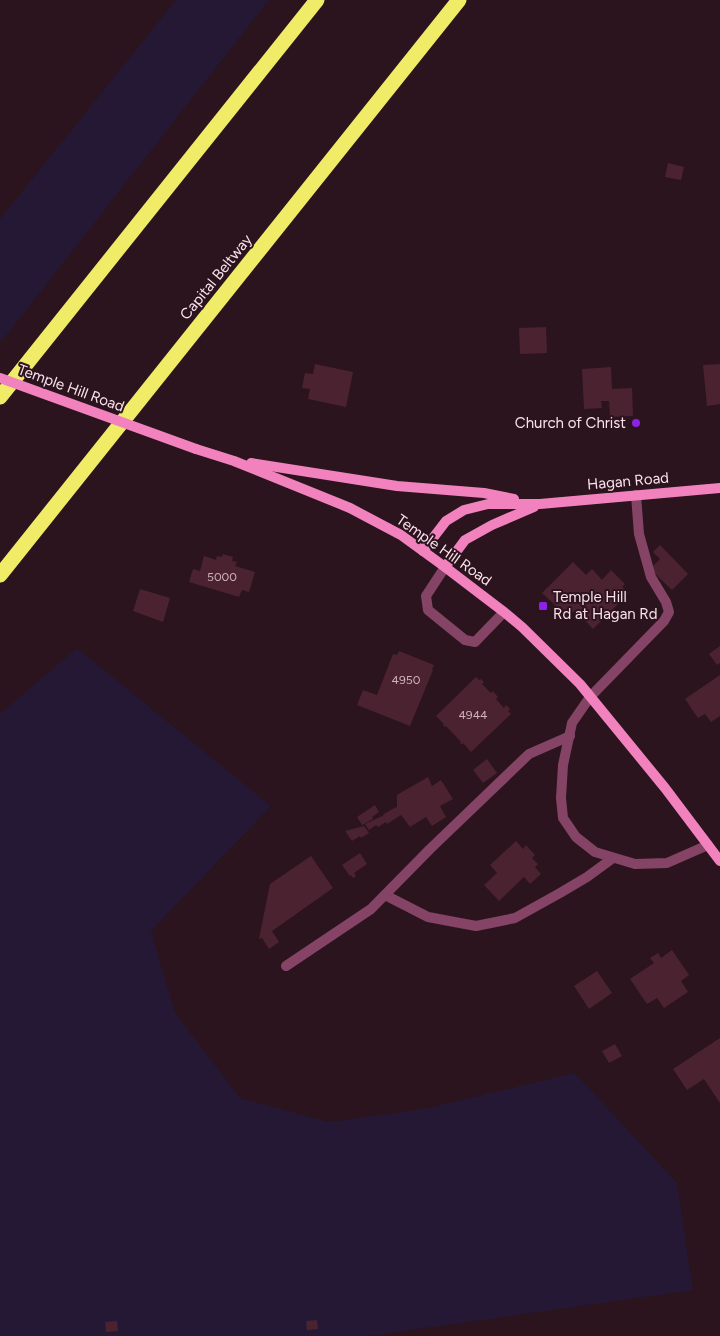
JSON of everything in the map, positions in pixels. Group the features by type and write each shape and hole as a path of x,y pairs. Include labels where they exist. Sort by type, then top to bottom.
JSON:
{"highway":[{"path":"0,397 317,0"},
{"name":"Capital Beltway","path":"0,575 459,0"}],"main road":[{"name":"Temple Hill Road","path":"0,378 196,450 234,461 350,508 401,536 504,612 580,684 665,788 720,861"},
{"path":"234,461 397,486 484,494 540,504"},
{"name":"Hagan Road","path":"423,551 446,521 464,510 488,504 540,504 720,488"},
{"name":"Hagan Road","path":"445,567 465,540 492,525 540,504"}],"lane":[{"path":"636,495 638,534 651,577 666,602 669,612 664,621 590,697 572,724 563,765 561,798 563,818 576,837 595,852 635,864 667,863 708,845"},
{"path":"445,567 426,596 428,610 465,640 475,642 504,612"},
{"path":"286,966 372,909 529,754 570,736"},
{"path":"385,895 428,917 476,926 515,918 587,877 613,858"}],"shaded area":[{"path":"176,0 269,0 2,341 0,340 0,219"},
{"path":"77,648 271,806 151,931 175,1013 240,1098 329,1122 424,1109 575,1073 677,1183 693,1290 369,1336 0,1336 0,714"}],"building":[{"path":"668,163 684,167 681,180 665,177"},
{"path":"546,327 547,353 520,354 519,328"},
{"path":"315,364 353,372 346,407 308,399 310,389 302,388 305,373 313,374"},
{"path":"720,364 720,404 707,406 703,365"},
{"path":"611,367 612,389 632,388 633,416 610,417 609,401 601,401 602,408 584,409 582,369"},
{"path":"660,545 688,574 672,590 650,569 660,559 653,552"},
{"path":"223,554 233,557 232,561 237,562 235,566 255,572 249,592 242,590 239,597 189,582 193,569 200,571 204,556 216,560 217,556 222,557"},
{"path":"573,562 586,575 592,569 602,580 611,570 625,584 622,587 629,593 593,629 575,610 568,617 542,593"},
{"path":"140,589 170,598 163,622 133,611"},
{"path":"720,646 720,663 717,665 709,654"},
{"path":"399,651 434,665 410,726 357,705 363,690 377,695 393,654 397,655"},
{"path":"720,675 720,716 711,722 705,714 698,718 685,699"},
{"path":"476,677 484,682 482,684 491,693 493,691 498,697 496,699 504,708 506,705 510,709 508,711 511,714 471,752 463,743 462,745 460,743 436,716"},
{"path":"487,759 497,773 483,783 473,770"},
{"path":"428,777 432,786 441,780 453,799 440,806 446,817 432,826 426,817 410,827 401,815 387,824 386,822 378,827 376,825 369,830 365,824 397,808 397,795"},
{"path":"375,805 379,812 372,817 373,819 362,825 357,817"},
{"path":"364,826 369,833 352,841 345,831"},
{"path":"516,841 523,849 526,845 535,855 532,858 538,864 535,867 541,874 530,884 524,877 499,901 484,885 497,873 490,865"},
{"path":"360,853 367,864 354,873 356,876 353,878 342,865"},
{"path":"311,856 333,888 272,931 279,942 269,949 262,938 259,939 270,884"},
{"path":"672,950 689,975 681,981 688,992 664,1008 657,998 647,1004 630,979 654,963 650,958 658,953 661,958"},
{"path":"597,971 612,993 589,1009 574,986"},
{"path":"720,1038 720,1103 704,1079 687,1090 673,1069"},
{"path":"615,1044 622,1056 609,1063 602,1051"},
{"path":"317,1320 318,1329 307,1330 306,1321"},
{"path":"117,1321 118,1331 106,1332 105,1322"}],"place":[{"name":"Church of Christ","path":"636,423"},
{"name":"Temple Hill Rd at Hagan Rd","path":"543,606"}]}
